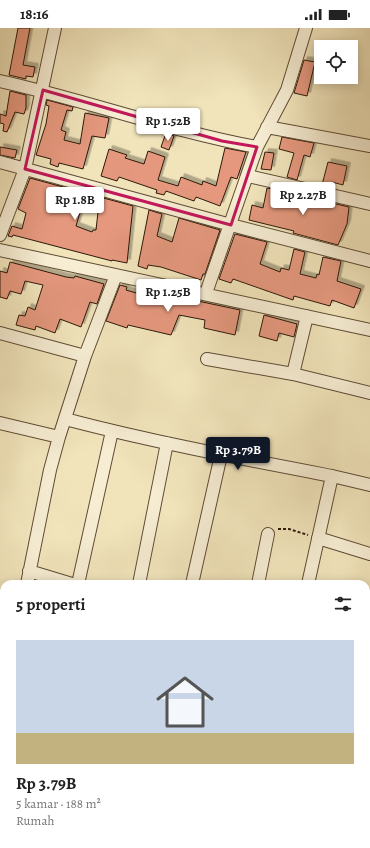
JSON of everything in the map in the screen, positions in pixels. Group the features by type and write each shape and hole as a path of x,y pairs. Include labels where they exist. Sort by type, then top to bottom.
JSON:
{"street":[{"path":"0,235 25,168 43,90 55,28"},
{"path":"206,293 257,147 266,127 287,90 306,28"},
{"path":"0,81 43,90 222,141 257,147"},
{"path":"266,127 370,146"},
{"path":"0,162 370,261"},
{"path":"248,176 370,204"},
{"path":"0,250 206,293 370,330"},
{"path":"28,580 58,437 66,419 85,356 116,275"},
{"path":"293,374 307,316"},
{"path":"0,333 85,356"},
{"path":"207,359 293,374 370,392"},
{"path":"66,419 112,431 221,455 332,476 370,485"},
{"path":"0,423 58,437"},
{"path":"79,580 112,431"},
{"path":"140,580 167,443"},
{"path":"193,580 221,455"},
{"path":"309,580 332,476"},
{"path":"259,580 268,534"},
{"path":"318,538 370,554"},
{"path":"30,571 59,580"}],"path":[{"path":"268,534 275,529 289,529 318,538"}],"highlighted area":[{"path":"43,90 222,141 257,147 231,225 25,169"}],"building":[{"path":"18,28 30,28 23,65 35,67 33,77 26,76 26,79 9,75"},
{"path":"304,60 314,62 307,96 294,93"},
{"path":"10,91 26,95 26,108 24,114 15,112 7,132 3,131 4,124 0,123 0,114 6,116"},
{"path":"47,100 73,107 72,111 67,110 61,130 66,132 64,140 80,144 85,113 109,118 105,138 92,136 83,169 59,163 58,167 50,164 51,159 36,155 46,124 49,106 46,105"},
{"path":"166,133 174,136 169,150 161,147"},
{"path":"282,137 314,143 310,157 304,155 297,180 287,177 294,153 279,149"},
{"path":"0,147 17,150 15,158 0,155"},
{"path":"225,148 246,152 237,179 231,177 220,206 196,197 194,201 166,191 164,195 156,193 157,190 119,177 117,181 101,176 109,149 127,155 125,158 144,164 148,151 165,157 158,180 178,186 181,177 202,185 203,181 216,186"},
{"path":"265,152 274,153 271,170 261,169"},
{"path":"328,162 347,166 343,185 332,182 331,187 322,185"},
{"path":"30,178 133,206 127,263 112,261 13,235 12,237 8,236 12,226 22,229 26,213 18,209","holes":["81,209 98,212 96,230 93,230 92,232 76,226"]},
{"path":"267,188 349,207 347,224 338,245 293,233 294,231 249,220 252,205 263,208"},
{"path":"149,210 162,214 157,236 172,242 179,218 220,230 205,274 203,274 201,280 161,267 148,265 147,269 138,266"},
{"path":"235,234 267,242 260,264 280,272 281,268 289,270 294,249 305,252 300,274 316,278 317,274 319,275 323,257 341,261 337,281 361,289 354,308 332,300 330,306 294,296 293,300 233,279 231,283 219,279"},
{"path":"10,262 66,277 74,278 75,276 104,284 97,304 90,302 81,327 60,319 55,333 36,326 35,330 16,325 19,315 25,316 28,307 35,310 43,285 25,281 21,294 10,291 7,299 0,297 0,271 7,273"},
{"path":"120,285 127,287 126,290 167,302 168,297 192,303 193,300 240,310 235,335 204,328 205,320 179,315 171,335 128,325 127,328 106,321"},
{"path":"264,315 297,324 294,337 279,333 277,341 259,336"}]}
